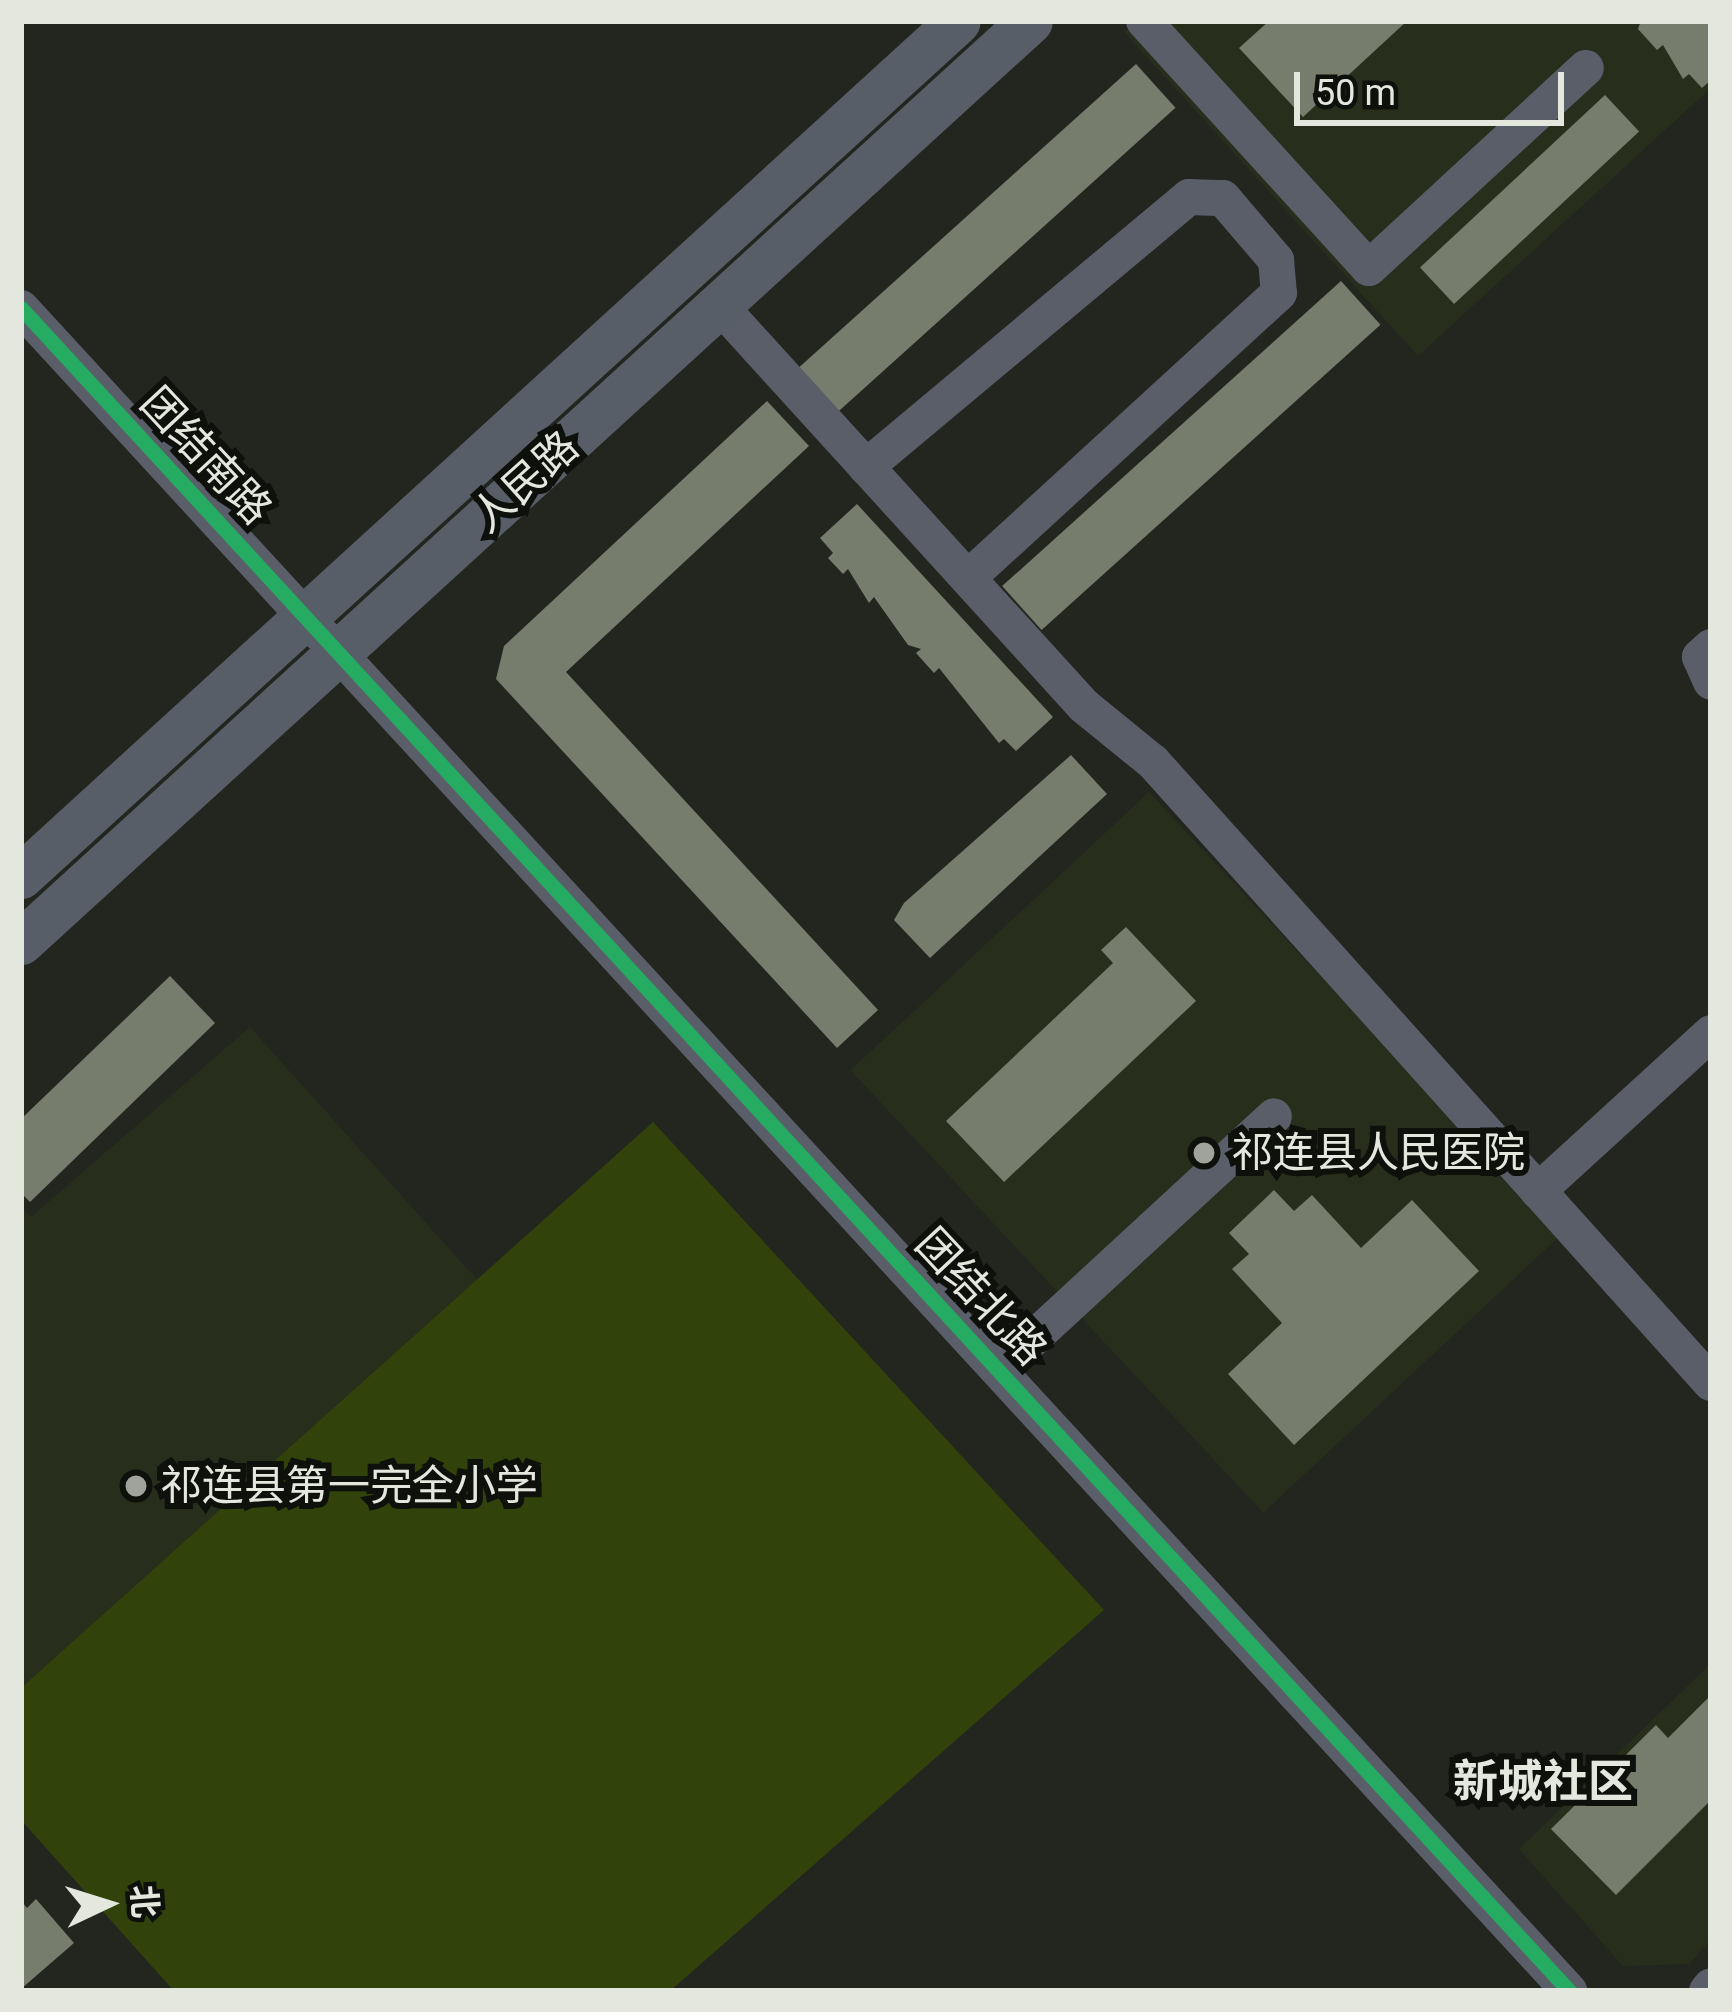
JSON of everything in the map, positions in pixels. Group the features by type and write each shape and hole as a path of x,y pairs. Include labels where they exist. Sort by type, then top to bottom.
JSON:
{"main road":[{"name":"人民路","path":"21,876 958,21"},
{"name":"人民路","path":"21,942 1030,21"}],"street":[{"path":"1144,21 1369,268 1586,68"},
{"path":"866,466 1190,196 1223,198 1276,260 1279,292 968,578"},
{"path":"719,305 1084,706 1153,762 1711,1383"},
{"name":"团结南路","path":"21,308 339,652"},
{"path":"1711,647 1700,657 1711,682"},
{"name":"团结北路","path":"339,652 1569,1991"},
{"path":"1538,1190 1711,1033"},
{"path":"999,1370 1274,1116"}],"shaded area":[{"path":"1136,21 1711,21 1711,88 1418,356 1124,32"},
{"name":"祁连县人民医院","path":"1149,792 1562,1234 1263,1513 851,1070"},
{"name":"祁连县第一完全小学","path":"250,1027 480,1283 21,1688 21,1207 31,1217"},
{"path":"1711,1663 1711,1939 1689,1964 1623,1966 1519,1849"}],"green space":[{"path":"653,1122 1104,1610 670,1991 174,1991 21,1820 21,1688"}],"building":[{"path":"1269,21 1407,21 1303,117 1239,48"},
{"path":"1641,21 1711,21 1711,80 1702,88 1689,74 1683,79 1663,45 1657,50 1638,29"},
{"path":"1136,64 1175,108 836,414 796,370"},
{"path":"1605,95 1639,132 1454,304 1420,268"},
{"path":"1341,281 1380,325 1042,630 1002,586"},
{"path":"767,401 809,446 566,672 878,1010 837,1048 496,679 504,646"},
{"path":"857,504 1053,717 1016,751 1004,739 999,743 939,668 934,673 916,653 921,649 908,645 874,597 869,603 848,569 843,574 828,558 833,553 820,538"},
{"path":"1071,755 1107,794 930,958 894,920 904,903"},
{"path":"1126,927 1196,1001 1004,1182 946,1121 1113,963 1101,950"},
{"path":"170,976 215,1023 30,1202 21,1193 21,1119"},
{"path":"1274,1190 1294,1211 1312,1195 1361,1248 1412,1200 1479,1271 1294,1445 1228,1374 1282,1323 1232,1269 1249,1254 1229,1233"},
{"path":"1711,1695 1711,1800 1616,1895 1551,1829 1656,1725 1668,1738"},
{"path":"36,1899 74,1943 21,1989 21,1901 27,1908"}],"cycle path":[{"path":"21,308 1569,1991"}],"place":[{"name":"祁连县人民医院","path":"1204,1153"},
{"name":"祁连县第一完全小学","path":"136,1486"}],"district":[{"name":"新城社区","path":"1543,1782"}]}
